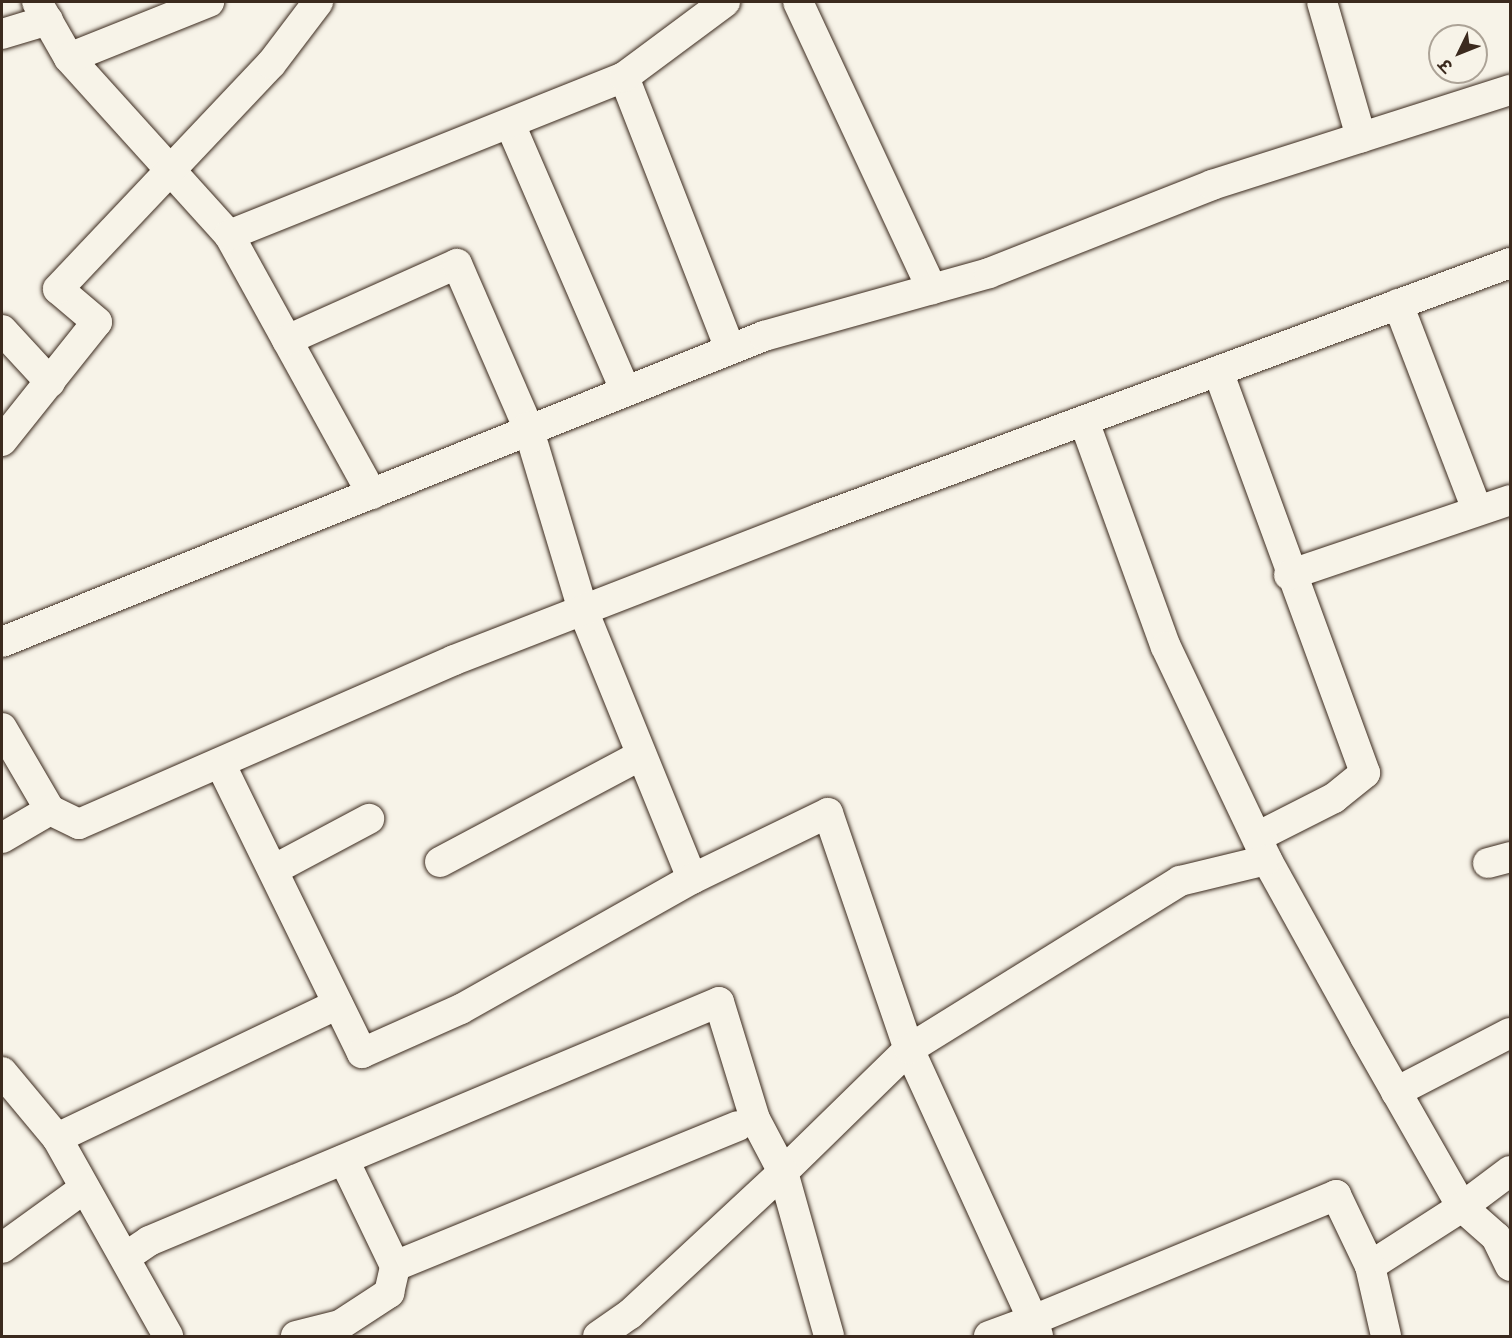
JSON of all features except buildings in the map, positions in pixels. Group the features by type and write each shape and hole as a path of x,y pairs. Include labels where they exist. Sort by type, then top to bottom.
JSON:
{"street":[{"path":"69,58 209,2"},
{"path":"2,441 97,322 58,289 171,174 271,64 318,2"},
{"path":"229,235 624,77 725,2"},
{"path":"798,2 932,289"},
{"path":"1322,2 1361,137"},
{"path":"2,34 43,11 69,58 171,174 229,235 372,494"},
{"path":"624,77 730,349"},
{"path":"2,642 372,494 528,427 730,349 989,273 1212,184 1510,90"},
{"path":"510,124 625,390"},
{"path":"2,729 50,810 79,824 583,610 1084,420 1510,263"},
{"path":"287,340 457,264 528,427 583,610 692,879"},
{"path":"1398,304 1477,510"},
{"path":"2,330 50,382"},
{"path":"598,1336 630,1314 783,1172 909,1048 1180,881 1262,848 1334,798 1365,773 1289,574 1218,371"},
{"path":"1084,420 1166,647 1262,848 1462,1207 1496,1237 1510,1266"},
{"path":"1289,574 1510,500"},
{"path":"440,862 641,755"},
{"path":"220,763 362,1053 460,1009 692,879 828,813 909,1048 1036,1328"},
{"path":"2,838 50,810"},
{"path":"273,870 369,819"},
{"path":"127,1256 149,1241 719,1002 755,1119 783,1172 829,1336"},
{"path":"57,1138 338,1004"},
{"path":"1396,1092 1510,1033"},
{"path":"2,1073 57,1138 127,1256 168,1336"},
{"path":"395,1266 738,1126"},
{"path":"296,1336 343,1331 389,1293 395,1266 344,1160"},
{"path":"1370,1266 1462,1207 1510,1172"},
{"path":"2,1248 85,1188"},
{"path":"989,1336 1036,1328 1336,1195 1370,1266 1386,1336"}]}
